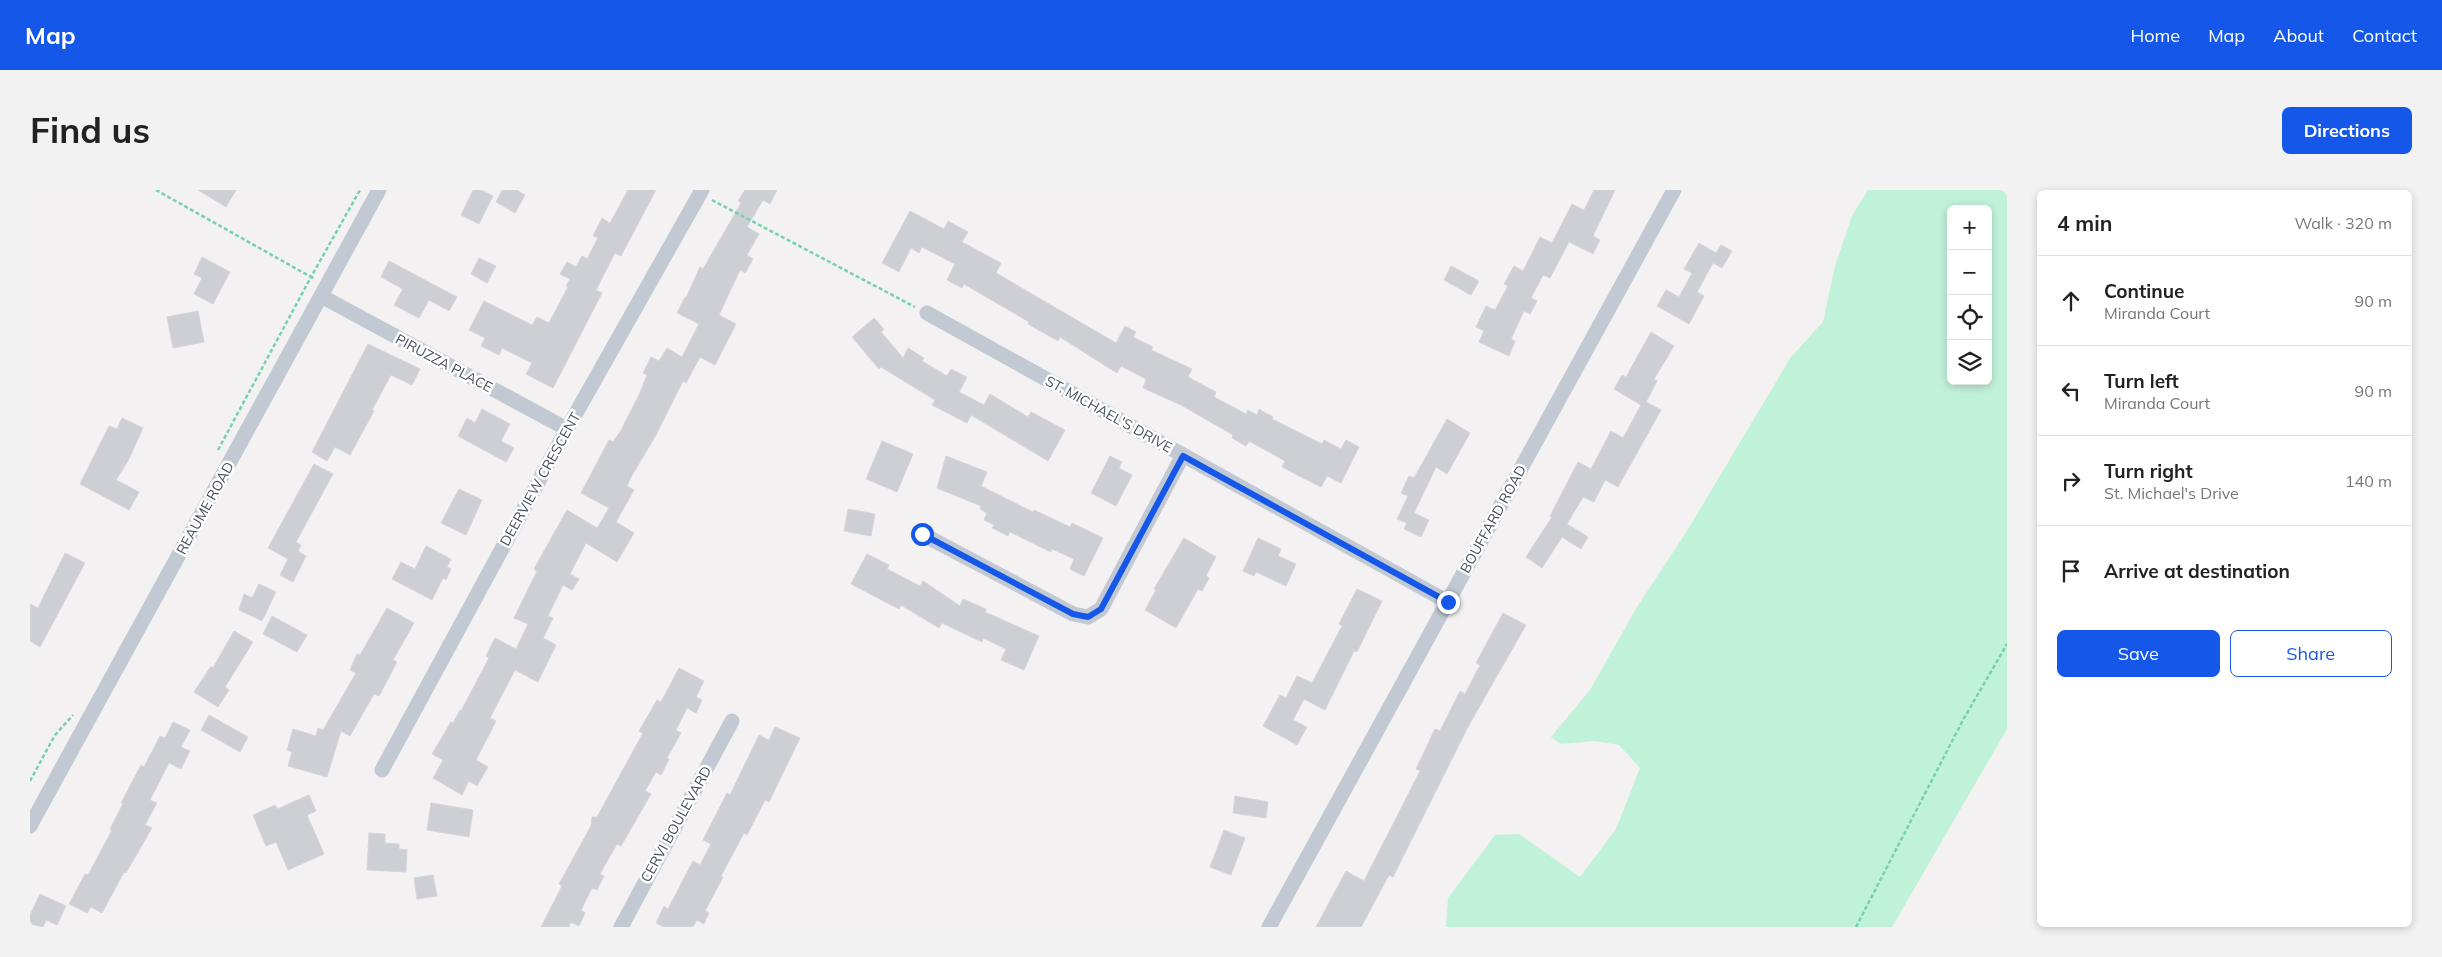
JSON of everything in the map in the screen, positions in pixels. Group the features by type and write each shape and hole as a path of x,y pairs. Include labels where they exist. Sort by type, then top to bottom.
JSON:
{"street":[{"name":"REAUME ROAD","path":"30,826 379,190"},
{"name":"BOUFFARD ROAD","path":"1269,927 1674,190"},
{"name":"DEERVIEW CRESCENT","path":"382,770 567,429 701,192"},
{"name":"PIRUZZA PLACE","path":"321,296 567,429"},
{"name":"ST. MICHAEL'S DRIVE","path":"928,313 1448,602"},
{"path":"922,534 1073,614 1088,617 1101,609 1183,456"},
{"name":"CERVI BOULEVARD","path":"621,927 732,722"}],"path":[{"path":"156,190 311,278 360,190"},
{"path":"701,192 928,313"},
{"path":"1856,927 1964,720 2007,644"}],"green space":[{"path":"1868,190 2007,190 2007,729 1892,927 1446,927 1448,898 1495,835 1519,834 1580,877 1616,829 1640,768 1619,745 1595,741 1561,744 1551,737 1590,690 1637,607 1687,531 1791,357 1823,322 1835,266 1852,216"}],"building":[{"path":"198,190 236,190 226,207"},
{"path":"473,190 481,190 493,196 479,224 461,215"},
{"path":"502,190 517,190 525,195 515,213 496,202"},
{"path":"628,190 656,190 621,256 615,253 596,290 602,293 553,388 526,374 532,363 502,348 499,355 481,346 485,338 469,330 484,301 532,325 537,317 549,323 568,287 566,286 570,279 560,274 567,262 576,267 582,256 587,259 598,238 593,236 602,218 610,223"},
{"path":"745,190 777,190 770,204 763,200 747,227 759,234 747,255 753,259 745,273 740,270 719,315 736,324 715,365 700,357 686,383 683,381 656,435 631,477 627,486 634,490 616,522 634,533 617,562 586,543 570,574 579,579 572,590 563,585 548,616 553,618 543,638 556,645 538,682 515,670 490,718 496,721 476,760 488,767 477,786 469,781 462,795 433,778 443,760 432,754 451,722 453,723 461,711 489,658 486,656 495,638 516,649 528,624 514,618 537,571 534,569 567,510 597,528 609,508 581,493 609,440 613,442 620,432 639,395 647,375 643,373 651,357 659,361 667,348 682,357 699,324 677,313 700,267 703,269 741,203 738,201"},
{"path":"1594,190 1615,190 1593,236 1600,240 1593,254 1569,242 1550,278 1543,275 1531,298 1537,301 1530,314 1524,311 1511,339 1515,341 1509,356 1479,342 1484,331 1476,327 1486,306 1495,310 1508,286 1504,284 1514,266 1523,271 1540,237 1552,243 1572,204 1584,210"},
{"path":"910,211 944,229 948,221 968,232 962,242 1001,263 996,273 1116,343 1125,326 1136,332 1133,337 1153,347 1151,350 1192,369 1188,377 1216,392 1214,397 1246,414 1248,410 1257,415 1259,409 1273,417 1272,419 1322,444 1324,440 1341,449 1346,440 1359,447 1341,483 1327,476 1321,487 1305,479 1282,467 1285,461 1249,441 1246,446 1232,438 1233,435 1181,405 1143,388 1146,379 1121,366 1117,373 1060,337 1058,341 964,284 962,288 947,280 955,264 922,247 919,253 911,248 899,272 882,263"},
{"path":"1699,243 1716,253 1721,245 1732,251 1722,268 1713,263 1697,292 1704,296 1689,324 1657,306 1666,290 1679,297 1692,273 1684,269"},
{"path":"202,257 230,272 213,304 194,294 202,278 194,274"},
{"path":"479,258 496,266 487,283 471,274"},
{"path":"389,261 457,297 449,311 429,300 419,318 394,305 403,289 381,277"},
{"path":"1451,266 1479,281 1471,295 1444,280"},
{"path":"198,311 204,342 173,348 167,317"},
{"path":"874,318 884,329 881,332 903,358 908,348 924,358 922,361 947,376 951,369 967,377 959,392 984,405 990,394 1028,417 1031,412 1065,430 1048,461 971,415 967,423 932,405 935,400 881,367 879,369 852,337"},
{"path":"1651,332 1674,346 1654,379 1657,381 1646,402 1661,410 1618,487 1605,480 1594,502 1583,497 1567,524 1588,537 1581,549 1562,537 1542,568 1526,557 1552,517 1550,516 1578,462 1591,469 1611,431 1623,438 1641,405 1614,389 1622,375 1626,377"},
{"path":"368,344 420,369 412,385 391,375 350,455 335,447 327,461 312,452"},
{"path":"482,409 510,424 501,441 514,448 506,462 458,436 467,418 475,423"},
{"path":"122,418 143,428 128,461 116,480 139,492 129,510 80,484 109,426 117,429"},
{"path":"1447,419 1470,433 1447,474 1436,467 1414,513 1429,520 1421,537 1404,529 1407,523 1397,519 1408,496 1401,493 1409,476 1414,478"},
{"path":"882,441 913,454 897,492 866,479"},
{"path":"946,456 987,472 981,486 1033,512 1034,510 1070,527 1072,523 1103,538 1084,576 1070,569 1074,559 1052,549 1051,552 1010,532 1008,536 992,528 994,525 984,520 987,513 980,509 981,506 937,488"},
{"path":"1110,456 1122,462 1119,468 1132,475 1116,506 1091,493"},
{"path":"314,464 333,474 296,542 301,545 298,551 306,556 293,582 280,575 288,559 268,548"},
{"path":"459,489 482,500 466,535 441,523"},
{"path":"848,509 875,514 871,536 844,531"},
{"path":"1184,538 1216,557 1206,576 1209,578 1202,591 1198,589 1176,628 1145,610 1156,590 1154,589"},
{"path":"1258,538 1281,549 1278,556 1296,564 1286,586 1256,572 1254,576 1243,571"},
{"path":"426,546 451,559 447,567 451,569 446,580 443,578 432,600 392,579 401,562 415,569"},
{"path":"65,553 85,563 40,647 30,641 30,604 38,608"},
{"path":"867,554 889,565 887,569 920,586 923,581 960,606 963,599 986,609 985,612 1039,636 1024,670 1001,660 1006,649 983,638 982,642 942,623 939,628 901,605 899,609 851,584"},
{"path":"259,584 276,592 262,621 239,610 244,594 252,598"},
{"path":"1357,589 1382,601 1357,652 1354,651 1325,710 1304,699 1293,720 1307,727 1297,745 1263,726 1280,695 1286,698 1297,676 1312,683 1342,626 1339,624"},
{"path":"387,608 414,623 393,660 397,662 379,696 374,694 350,736 341,731 327,777 288,766 292,752 287,750 293,729 316,736 318,728 323,730 356,673 350,670 357,654 360,655"},
{"path":"1503,613 1526,625 1469,725 1393,877 1389,875 1361,927 1316,927 1346,871 1364,881 1420,771 1416,769 1435,729 1440,731 1460,691 1465,694 1480,665 1476,663"},
{"path":"272,616 307,635 297,652 263,634"},
{"path":"234,631 253,642 225,687 229,690 218,707 194,692 211,666 213,668"},
{"path":"679,668 704,681 696,697 702,700 696,713 687,708 676,730 681,733 667,758 669,759 661,775 656,772 645,791 651,794 621,846 617,844 600,874 604,876 597,890 592,888 581,910 585,913 579,926 571,922 569,927 541,927 562,886 559,884 591,826 592,817 597,817 643,733 639,731 657,700 661,702"},
{"path":"209,715 248,737 240,752 201,730"},
{"path":"173,722 190,730 181,747 190,751 181,769 169,763 150,800 157,803 145,825 152,828 126,873 124,872 102,913 91,907 87,913 69,904 85,874 88,875 112,830 110,829 123,804 121,803 141,765 144,767 160,736 165,738"},
{"path":"775,727 800,738 769,802 765,800 747,835 744,833 721,876 723,877 705,911 709,913 704,924 697,920 693,927 664,927 656,923 664,906 668,909 693,861 700,865 711,844 703,840 727,793 730,795 759,735 769,740"},
{"path":"309,795 316,811 307,815 324,854 288,870 276,842 266,846 253,815 275,805 277,809"},
{"path":"1235,796 1268,802 1266,818 1233,813"},
{"path":"431,803 473,810 469,837 427,830"},
{"path":"1224,830 1245,838 1231,875 1210,867"},
{"path":"369,833 385,834 385,843 399,844 399,849 407,850 406,872 367,870"},
{"path":"433,875 437,896 417,899 414,878"},
{"path":"40,894 66,906 57,925 46,920 43,927 30,924 30,915"}],"route":[{"path":"922,534 1073,614 1088,617 1101,609 1183,456 1448,602"}]}
